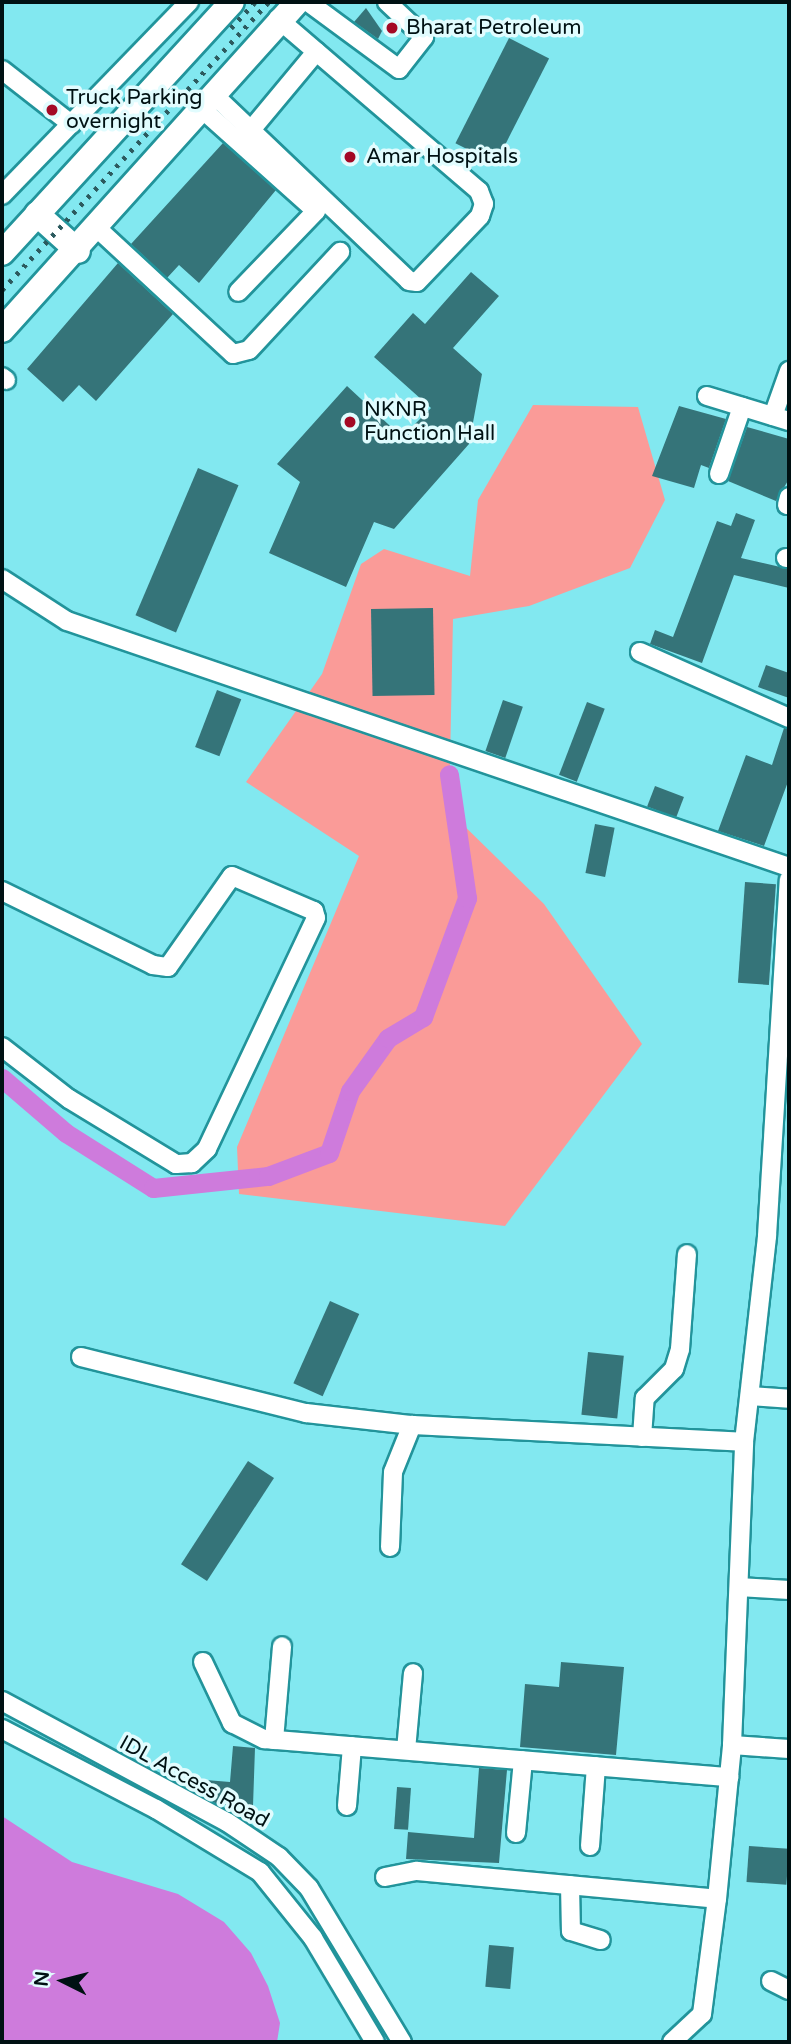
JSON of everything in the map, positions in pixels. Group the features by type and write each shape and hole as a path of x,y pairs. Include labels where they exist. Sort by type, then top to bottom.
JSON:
{"highway":[{"path":"2,253 232,2"},
{"path":"2,330 98,229 278,19 298,2"},
{"path":"37,214 78,251"}],"street":[{"path":"2,195 189,2"},
{"path":"308,2 400,69 425,37 387,2"},
{"path":"208,102 251,130 409,281 417,282 480,216 484,204 479,191 278,19"},
{"path":"251,130 316,52"},
{"path":"2,69 71,124"},
{"path":"208,102 316,211 238,292"},
{"path":"98,229 233,354 249,350 340,252"},
{"path":"707,396 781,419 789,371"},
{"path":"719,474 742,407"},
{"path":"2,579 67,621 789,867"},
{"path":"640,652 789,718"},
{"path":"2,891 168,967 232,876 314,911 316,918 207,1149 192,1163 176,1164 81,1107 2,1048"},
{"path":"672,2042 702,2014 717,1899 732,1745 744,1442 786,994 789,880"},
{"path":"642,1437 645,1398 674,1369 680,1349 687,1254"},
{"path":"81,1357 306,1413 412,1425 744,1442"},
{"path":"750,1396 789,1399"},
{"path":"390,1547 393,1472 412,1425"},
{"path":"739,1587 789,1590"},
{"path":"274,1740 282,1646"},
{"path":"203,1662 232,1723 274,1740 729,1777"},
{"path":"406,1751 413,1673"},
{"name":"IDL Access Road","path":"2,1701 227,1822 279,1857 309,1888 402,2042"},
{"path":"2,1729 156,1809 260,1872 306,1928 371,2041"},
{"path":"732,1745 789,1749"},
{"path":"347,1806 352,1746"},
{"path":"516,1833 523,1760"},
{"path":"590,1846 596,1766"},
{"path":"385,1877 417,1871 717,1899"},
{"path":"570,1885 571,1931 601,1940"},
{"path":"771,1981 789,1990"}],"shaded area":[{"path":"533,405 638,407 665,500 630,568 529,606 453,619 449,811 544,904 642,1044 505,1226 239,1194 237,1147 359,856 246,782 322,674 361,564 384,549 470,576 478,500"},
{"path":"2,1816 72,1862 178,1894 224,1922 251,1953 268,1986 280,2023 277,2042 2,2042"}],"building":[{"path":"366,8 382,31 378,39 354,22"},
{"path":"509,38 549,58 496,164 455,143"},
{"path":"223,143 276,190 199,283 179,265 167,278 131,244"},
{"path":"118,263 173,314 96,401 79,385 63,402 27,369"},
{"name":"NKNR Function Hall","path":"471,272 499,296 453,348 482,374 469,444 394,529 374,522 346,587 269,553 300,482 277,464 347,386 402,437 431,408 374,357 413,313 425,324"},
{"path":"679,406 726,419 709,468 701,465 694,488 652,476"},
{"path":"747,427 789,439 789,479 776,501 728,481"},
{"path":"198,468 239,485 176,632 135,615"},
{"path":"736,513 755,520 741,558 789,569 789,588 734,575 702,663 650,644 655,630 673,637 717,521 731,526"},
{"path":"433,608 435,695 373,696 371,609"},
{"path":"766,665 789,673 789,698 758,687"},
{"path":"217,690 241,699 219,756 195,747"},
{"path":"503,700 523,707 505,758 485,751"},
{"path":"587,702 605,709 577,782 559,775"},
{"path":"784,728 789,729 789,779 764,846 718,831 746,755 772,765"},
{"path":"655,786 684,797 676,818 647,807"},
{"path":"595,824 615,828 605,877 585,873"},
{"path":"745,882 776,884 769,985 738,983"},
{"path":"330,1301 359,1314 323,1396 293,1383"},
{"path":"588,1352 624,1356 617,1418 581,1415"},
{"path":"248,1461 274,1478 207,1581 181,1564"},
{"path":"561,1662 624,1667 616,1755 520,1747 525,1684 559,1687"},
{"path":"233,1746 255,1748 253,1806 217,1804 182,1785 182,1778 230,1782"},
{"path":"479,1768 507,1770 499,1863 406,1859 408,1832 474,1838"},
{"path":"397,1787 411,1788 408,1830 394,1829"},
{"path":"749,1846 789,1849 786,1885 746,1882"},
{"path":"489,1945 514,1947 510,1989 485,1987"}],"waterway":[{"path":"2,1078 66,1133 153,1188 268,1176 329,1153 350,1091 388,1038 423,1017 467,898 449,774"}],"railway":[{"path":"231,28 255,2"},
{"path":"2,290 269,2"}],"place":[{"name":"Bharat Petroleum","path":"392,28"},
{"name":"Truck Parking overnight","path":"52,110"},
{"name":"Amar Hospitals","path":"350,157"},
{"name":"NKNR Function Hall","path":"350,422"}]}
